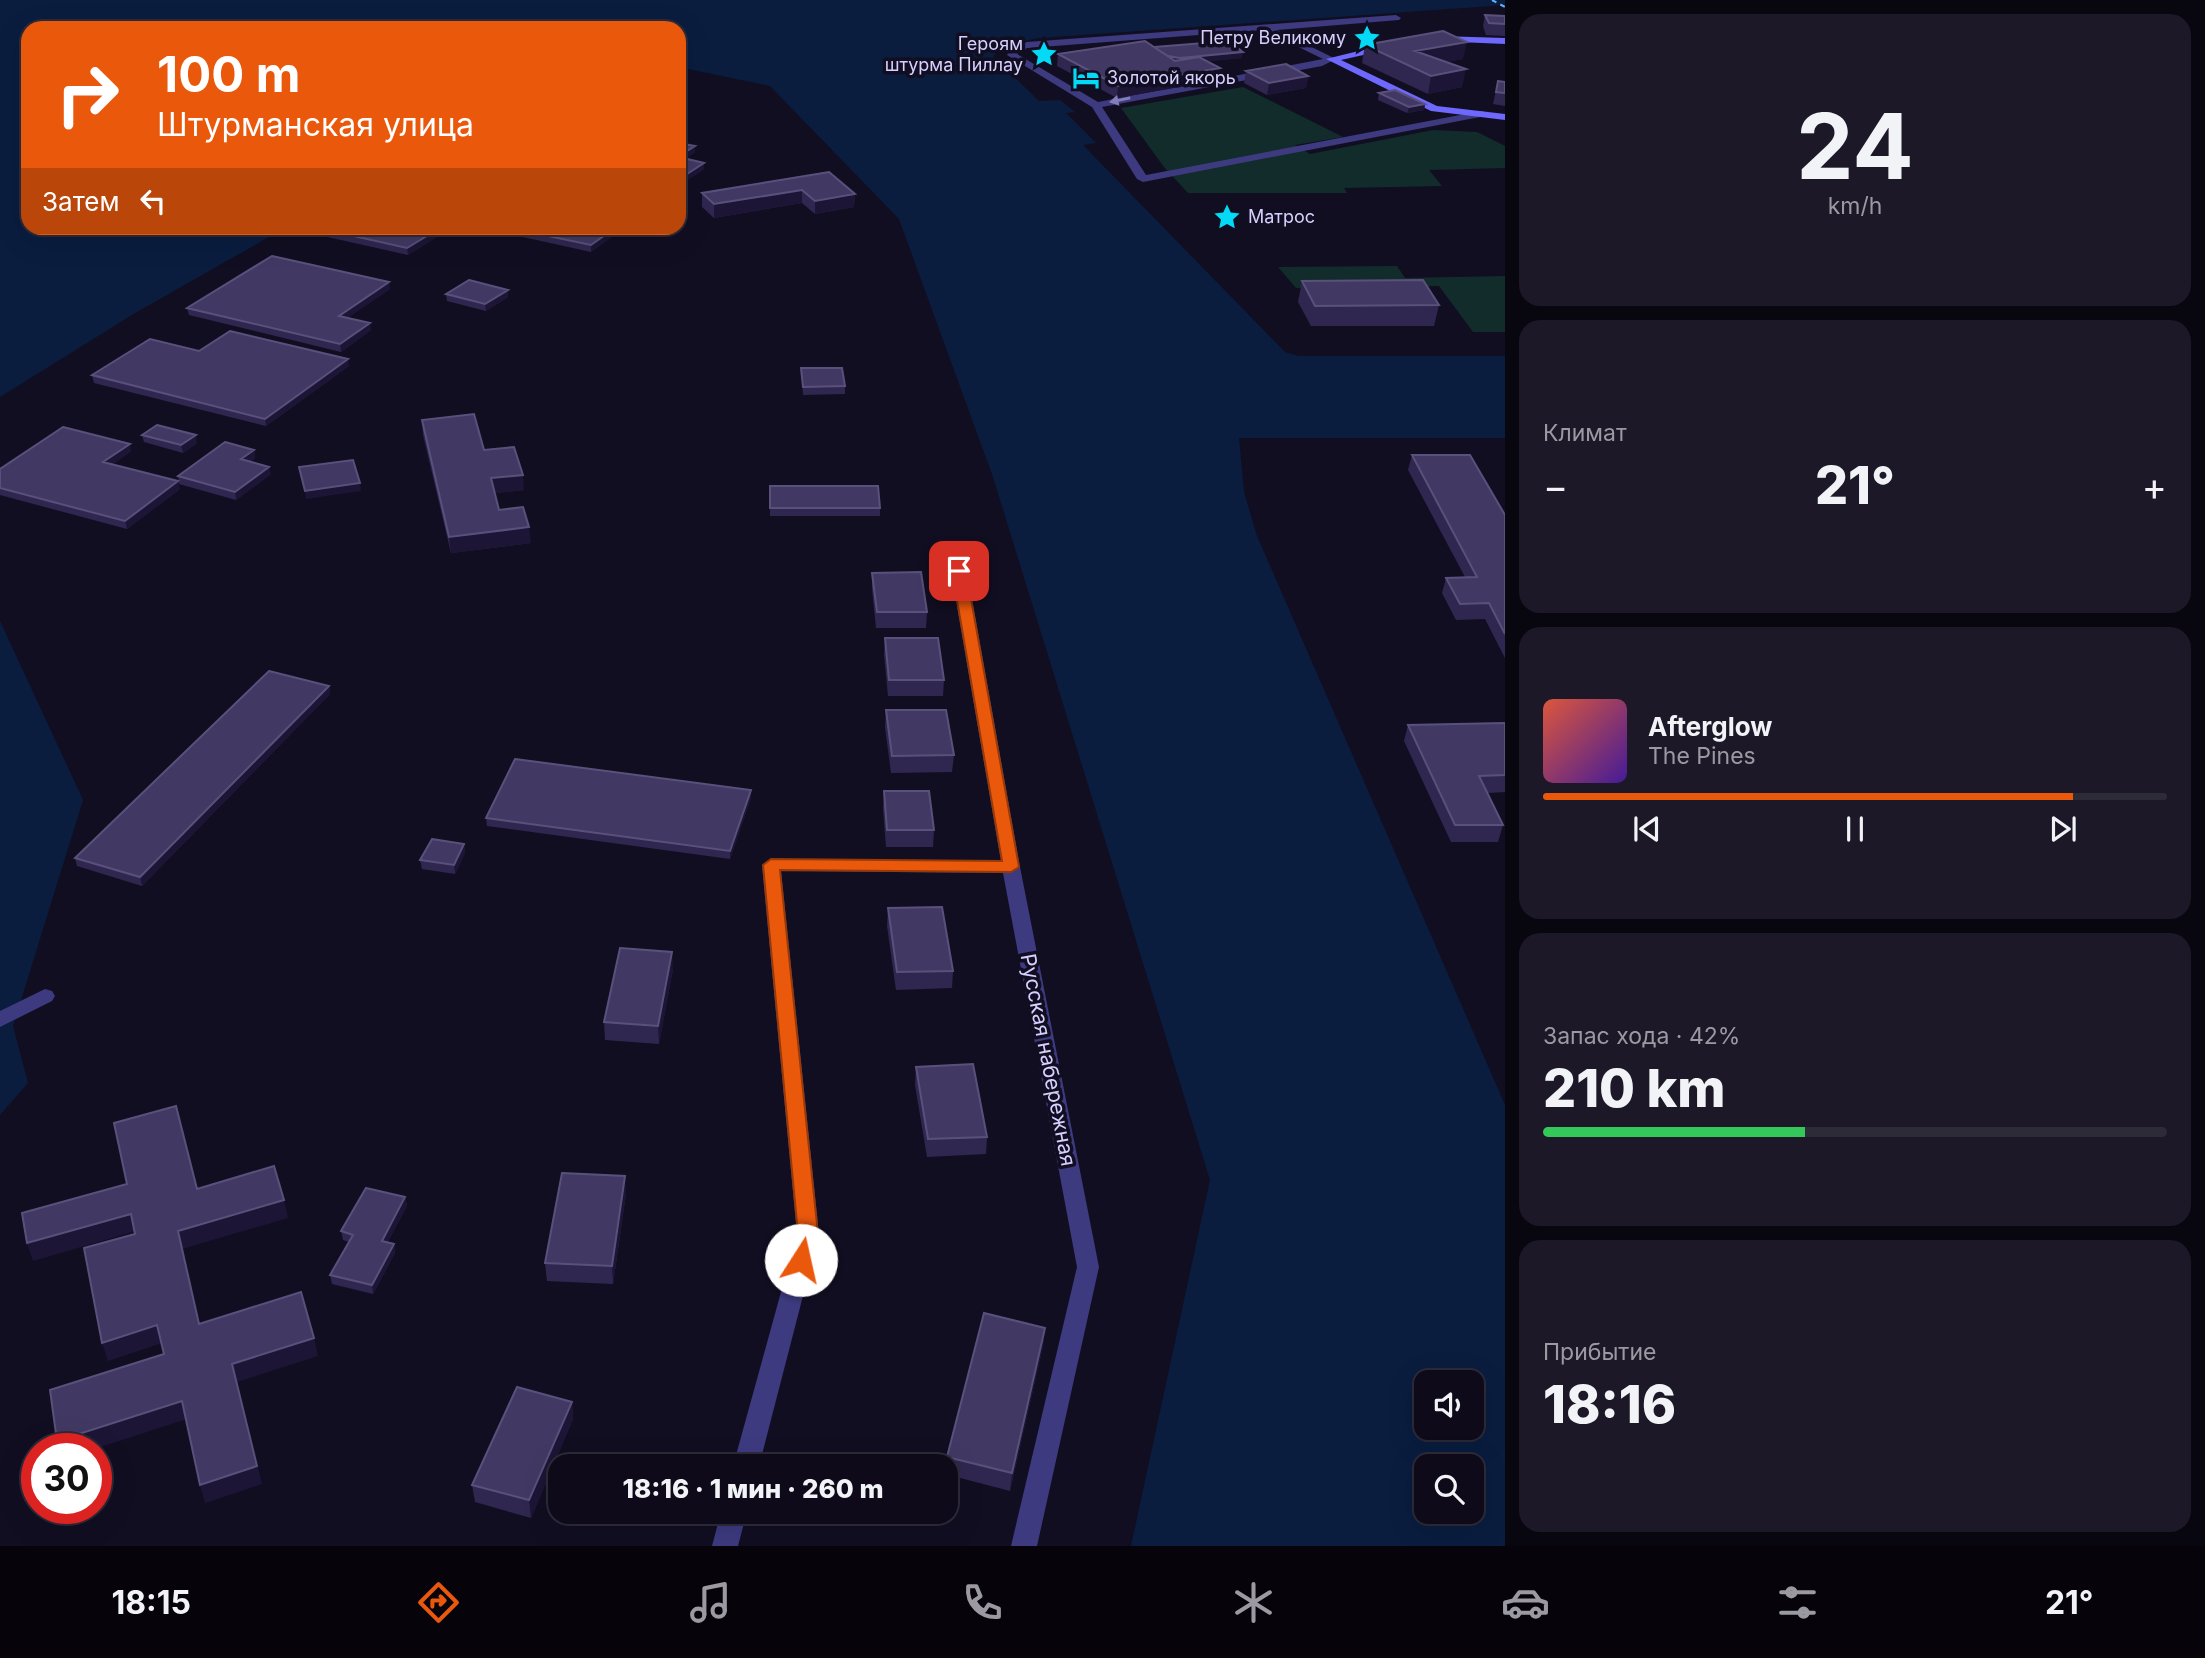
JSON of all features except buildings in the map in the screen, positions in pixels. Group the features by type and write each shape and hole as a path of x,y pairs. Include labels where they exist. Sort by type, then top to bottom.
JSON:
{"street":[{"path":"1396,18 1027,45 1015,49 1012,55 1096,105 1143,179 1481,114"},
{"path":"1266,28 1435,109 1505,117"},
{"path":"1428,40 1505,41"},
{"path":"1096,105 1404,44"},
{"name":"Русская набережная","path":"959,571 1011,867 1088,1267 1024,1546"},
{"path":"750,1454 808,1234 771,865 1011,867"},
{"path":"0,1020 46,996"},
{"path":"725,1546 731,1524"}],"green space":[{"path":"1243,87 1343,137 1295,145 1310,154 1433,130 1477,132 1505,146 1505,168 1429,170 1442,186 1344,188 1347,193 1188,193 1164,167 1121,108"},
{"path":"1397,266 1405,278 1505,276 1505,332 1473,332 1439,286 1296,288 1278,267"}],"water":[{"path":"0,0 1505,0 1505,5 1039,38 1004,45 993,56 1039,101 1060,100 1075,112 1066,113 1096,143 1083,145 1285,352 1298,356 1505,356 1505,438 1239,438 1244,492 1257,536 1505,1105 1505,1546 1131,1546 1210,1180 993,477 899,219 770,86 686,68 686,21 21,21 21,235 273,235 135,313 0,397"},
{"path":"0,621 83,800 13,1026 28,1083 0,1115"}],"ferry route":[{"path":"1492,0 1505,7"}],"place":[{"name":"Петру Великому","path":"1367,38"},
{"name":"Героям штурма Пиллау","path":"1044,54"},
{"name":"Золотой якорь","path":"1086,78"},
{"name":"Матрос","path":"1227,217"}],"route":[{"path":"801,1260 808,1234 771,865 1011,867 959,571"}]}
